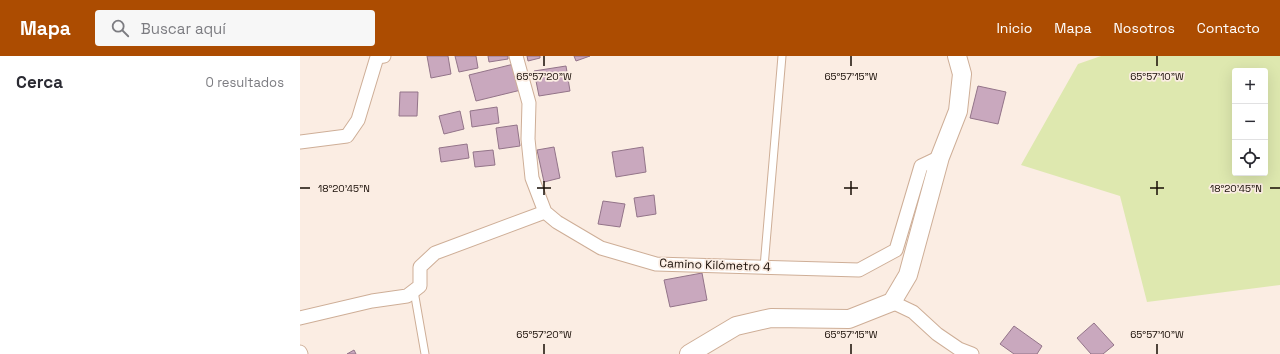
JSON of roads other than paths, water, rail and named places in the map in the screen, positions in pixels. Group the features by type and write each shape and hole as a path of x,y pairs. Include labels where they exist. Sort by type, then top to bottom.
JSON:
{"street":[{"path":"300,142 347,136 358,120 377,57 384,56"},
{"path":"300,318 407,296 420,286 420,267 435,253 545,212 532,178 528,139 529,103 516,56"},
{"path":"689,354 736,326 771,318 849,319 892,302 908,275 940,157 958,111 962,74 957,56"},
{"name":"Camino Kilómetro 4","path":"545,212 557,222 600,248 656,264 859,270 896,250 921,166 940,157"},
{"path":"892,302 913,312 938,334 959,349 972,354"}],"lane":[{"path":"764,267 782,56"},
{"path":"414,291 425,354"}]}
